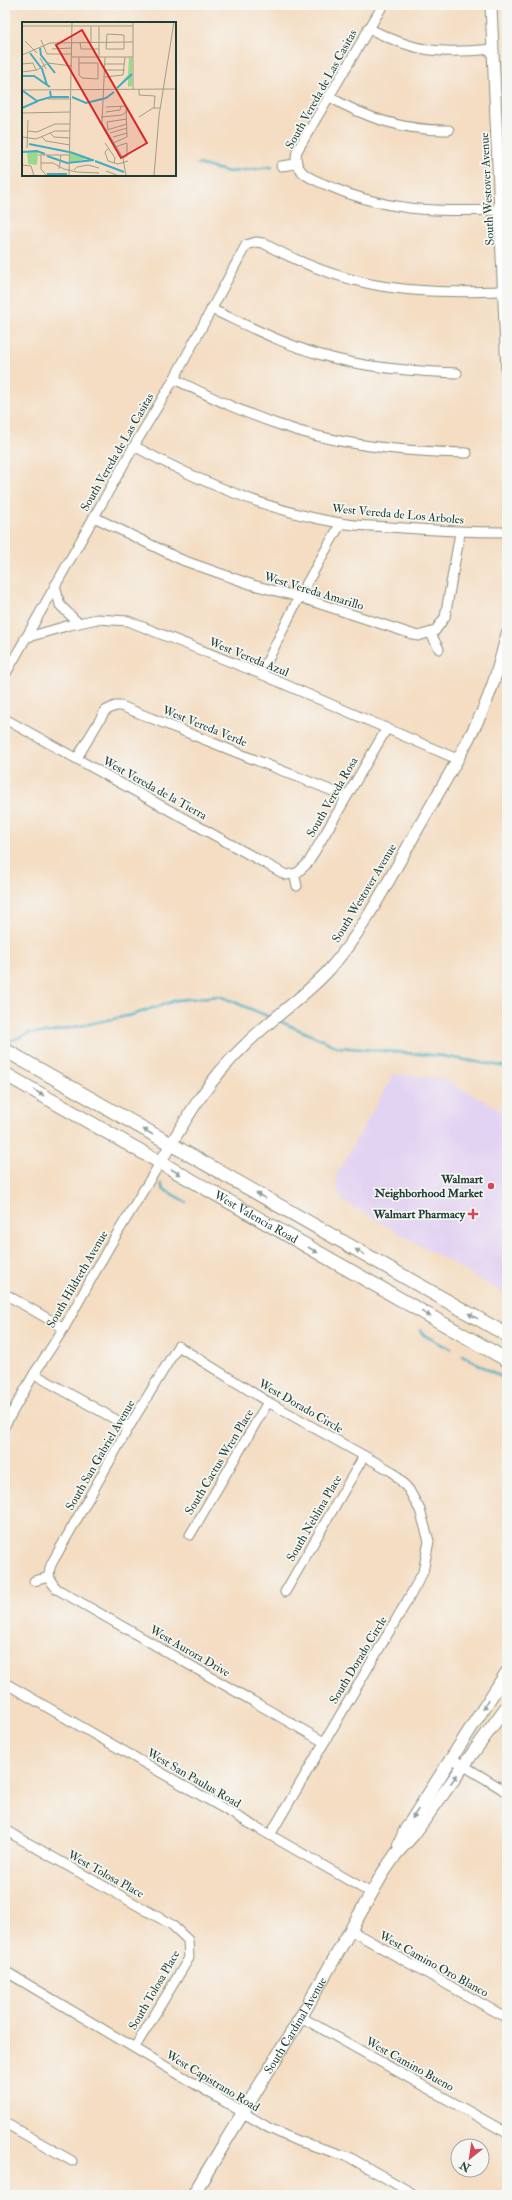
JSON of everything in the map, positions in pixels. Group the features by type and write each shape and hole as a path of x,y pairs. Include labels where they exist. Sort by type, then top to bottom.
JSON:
{"main road":[{"name":"West Valencia Road","path":"5,1050 170,1145 507,1334"},
{"name":"West Valencia Road","path":"5,1074 507,1360"},
{"path":"407,1303 420,1286"},
{"name":"South Cardinal Avenue","path":"396,1854 406,1829 507,1672"},
{"name":"South Cardinal Avenue","path":"193,2195 241,2113 301,2017 371,1893 396,1854 414,1834 507,1706"}],"street":[{"name":"South Vereda de Las Casitas","path":"296,164 297,151 382,5"},
{"name":"South Westover Avenue","path":"491,5 507,371"},
{"path":"368,28 395,42 435,52 493,49"},
{"path":"328,96 366,115 386,122 430,131 449,130"},
{"path":"281,166 296,164 305,174 325,185 347,194 391,206 450,211 501,210"},
{"name":"South Vereda de Las Casitas","path":"5,675 134,446 174,379 243,248 250,243 263,243 319,270 377,286 442,293 504,291"},
{"path":"211,309 279,341 319,355 403,370 457,373"},
{"path":"174,379 230,406 281,426 316,435 358,445 393,449 467,453"},
{"name":"West Vereda de Los Arboles","path":"134,446 174,468 237,494 277,508 341,523 460,533 507,532"},
{"name":"West Vereda Amarillo","path":"94,517 182,560 254,585 299,597 410,634 418,636 431,634"},
{"path":"261,674 299,597 341,523"},
{"path":"439,649 431,634 440,626 445,617 460,533"},
{"path":"55,585 60,605 78,623"},
{"name":"West Vereda Azul","path":"25,638 97,619 128,622 261,674 457,759"},
{"name":"South Westover Avenue","path":"170,1145 199,1097 220,1070 256,1035 303,995 332,966 357,934 457,759 481,713 498,668 507,634"},
{"name":"West Vereda Verde","path":"77,758 105,711 115,706 121,706 345,796"},
{"name":"West Vereda de la Tierra","path":"5,719 281,873 294,874"},
{"name":"South Vereda Rosa","path":"294,874 300,872 308,863 345,796 387,728"},
{"path":"294,874 297,886"},
{"name":"South Hildreth Avenue","path":"5,1423 34,1374 64,1328 109,1247 170,1145"},
{"path":"5,1294 64,1328"},
{"name":"West Dorado Circle","path":"178,1346 268,1402 393,1472 409,1490"},
{"name":"South San Gabriel Avenue","path":"49,1577 49,1568 129,1427 178,1346"},
{"path":"34,1374 129,1427"},
{"name":"South Cactus Wren Place","path":"190,1535 268,1402"},
{"name":"South Neblina Place","path":"285,1592 364,1456"},
{"name":"South Dorado Circle","path":"270,1836 423,1572 429,1541 420,1510 409,1490"},
{"path":"34,1581 49,1577"},
{"name":"West Aurora Drive","path":"49,1577 50,1582 57,1589 324,1742"},
{"name":"West San Paulus Road","path":"5,1683 371,1893"},
{"path":"451,1758 507,1792"},
{"name":"West Tolosa Place","path":"5,1830 172,1924 184,1934 189,1944"},
{"name":"West Camino Oro Blanco","path":"350,1930 507,2018"},
{"name":"South Tolosa Place","path":"135,2047 189,1958 189,1944"},
{"name":"West Capistrano Road","path":"5,1971 135,2047 241,2113 296,2140 349,2157 415,2195"},
{"name":"West Camino Bueno","path":"301,2017 507,2133"},
{"path":"5,2123 72,2161"}],"shaded area":[{"path":"393,1074 441,1078 505,1112 507,1110 507,1295 343,1201 337,1189 336,1176"}],"waterway":[{"path":"198,164 229,172 272,167"},
{"path":"5,1043 30,1033 46,1033 132,1015 177,1000 220,996 272,1018"},
{"path":"277,1020 338,1047 442,1056 507,1067"},
{"path":"161,1184 163,1189 186,1202"},
{"path":"420,1330 424,1335 450,1349"},
{"path":"462,1355 507,1380"}],"place":[{"name":"Walmart Neighborhood Market","path":"491,1186"},
{"name":"Walmart Pharmacy","path":"473,1214"}]}
